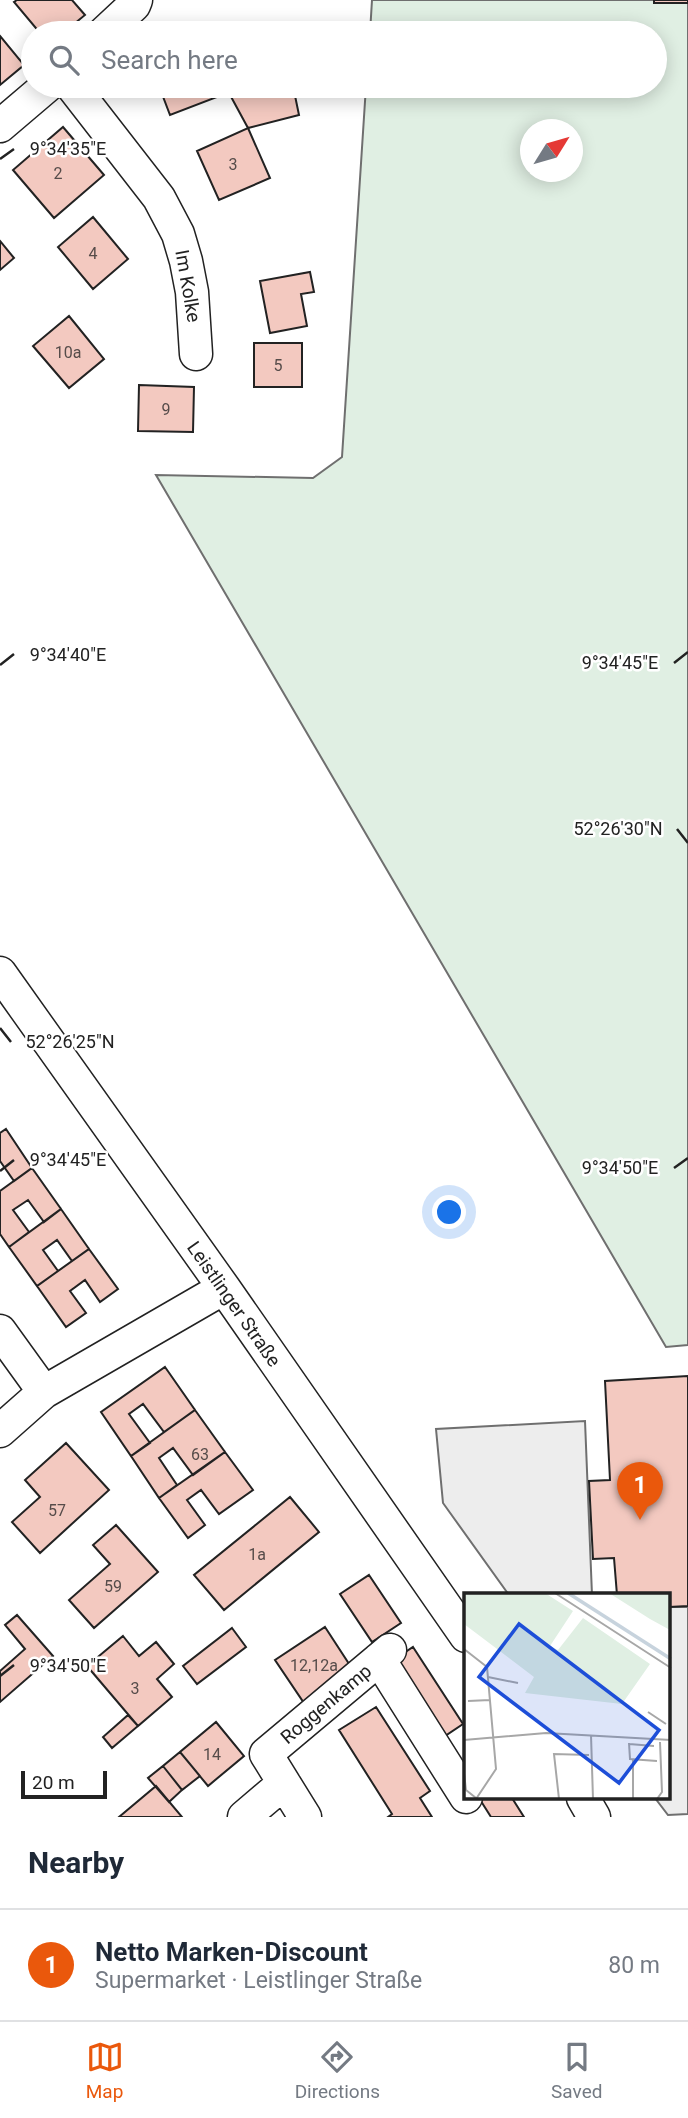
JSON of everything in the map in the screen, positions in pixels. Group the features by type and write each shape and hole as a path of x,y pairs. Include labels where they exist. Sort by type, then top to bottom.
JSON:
{"street":[{"path":"117,21 136,0"},
{"path":"0,126 33,98"},
{"name":"Im Kolke","path":"81,98 159,198 178,234 192,292 196,354"},
{"name":"Leistlinger Straße","path":"0,973 224,1288 464,1633"},
{"path":"0,1431 44,1392 224,1288"},
{"path":"0,1331 44,1392"},
{"name":"Roggenkamp","path":"305,1817 266,1754 384,1655 464,1795"},
{"path":"244,1817 284,1783"},
{"name":"Roggenkamp","path":"467,1800 478,1817"},
{"path":"584,1800 594,1817"}],"green space":[{"path":"372,0 688,0 688,1345 666,1347 156,475 313,478 342,457 365,98 667,98 667,21 371,21"}],"shaded area":[{"path":"585,1421 592,1593 508,1593 443,1503 436,1429"},
{"path":"670,1607 688,1607 688,1814 668,1815 657,1800 670,1800"}],"building":[{"path":"72,0 85,15 78,21 30,21 14,2"},
{"path":"654,0 688,0 688,3 654,3"},
{"path":"0,36 21,61 21,68 0,85"},
{"path":"164,98 214,98 170,115"},
{"path":"232,98 295,98 299,115 248,128"},
{"path":"63,127 104,175 54,218 13,170"},
{"path":"248,128 270,178 219,200 197,151"},
{"path":"93,217 128,259 93,289 58,247"},
{"path":"0,241 14,258 0,270"},
{"path":"310,272 314,292 301,294 307,326 270,333 260,281"},
{"path":"69,316 104,359 69,388 33,346"},
{"path":"254,343 302,343 302,387 254,387"},
{"path":"139,385 194,387 193,432 138,431"},
{"path":"6,1129 32,1168 14,1181 0,1161 0,1133"},
{"path":"32,1168 61,1209 44,1222 28,1200 13,1210 29,1232 9,1247 0,1234 0,1191"},
{"path":"61,1209 89,1249 72,1261 57,1240 43,1250 58,1271 37,1286 9,1247"},
{"path":"89,1249 118,1289 100,1302 85,1280 70,1291 86,1313 66,1327 37,1286"},
{"path":"165,1367 195,1410 164,1432 143,1404 129,1414 150,1443 131,1456 101,1412"},
{"path":"688,1376 688,1606 670,1607 670,1593 617,1593 614,1558 593,1559 589,1481 610,1480 605,1381"},
{"path":"195,1410 225,1452 193,1475 173,1448 159,1458 177,1485 159,1498 131,1456"},
{"path":"66,1443 109,1490 40,1553 12,1522 40,1497 25,1480"},
{"path":"225,1452 253,1490 219,1514 201,1490 187,1500 205,1525 188,1538 159,1498"},
{"path":"290,1497 319,1532 224,1610 194,1575"},
{"path":"116,1525 158,1572 94,1628 69,1600 110,1564 93,1545"},
{"path":"369,1575 401,1623 372,1642 340,1594"},
{"path":"17,1615 53,1656 0,1702 0,1671 25,1649 5,1625"},
{"path":"325,1627 353,1670 304,1703 275,1660"},
{"path":"232,1628 246,1647 197,1684 183,1666"},
{"path":"123,1636 139,1656 156,1642 174,1664 157,1679 172,1697 138,1726 87,1666"},
{"path":"413,1647 463,1724 442,1738 392,1661"},
{"path":"376,1707 430,1791 420,1798 432,1817 388,1817 392,1814 339,1730"},
{"path":"128,1715 138,1726 112,1748 103,1737"},
{"path":"216,1722 244,1756 208,1786 180,1752"},
{"path":"180,1752 200,1776 182,1790 163,1766"},
{"path":"163,1766 182,1790 169,1802 148,1778"},
{"path":"156,1786 182,1817 119,1817"},
{"path":"480,1800 513,1800 524,1817 491,1817"}],"place":[{"name":"Netto Marken-Discount","path":"640,1520"}]}
